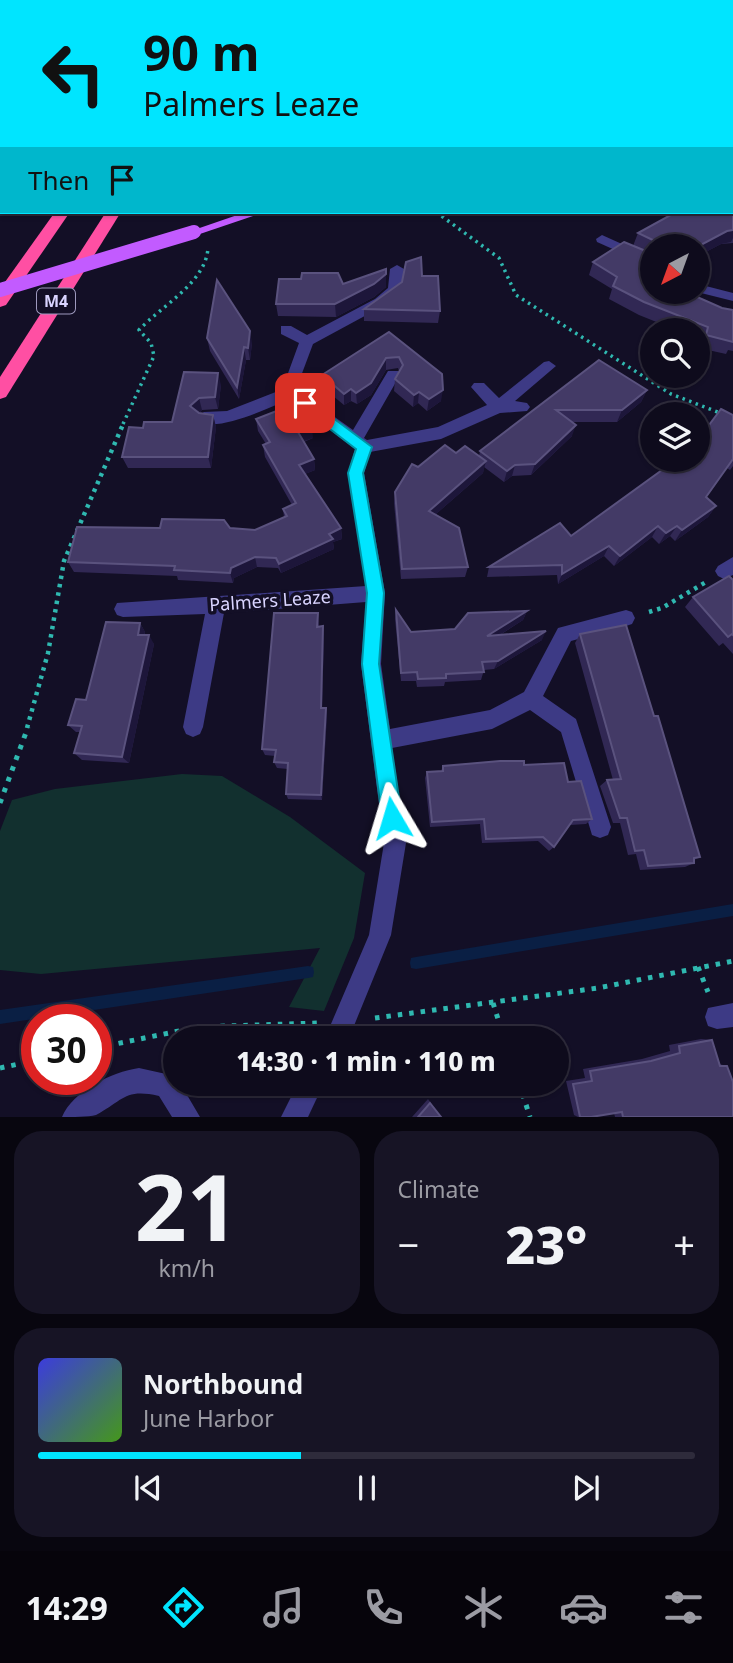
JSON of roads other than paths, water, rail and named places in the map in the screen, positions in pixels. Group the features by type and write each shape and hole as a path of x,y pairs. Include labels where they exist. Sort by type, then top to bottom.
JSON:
{"highway":[{"name":"M4","path":"0,301 61,214"},
{"name":"M4","path":"0,392 112,214"}],"main road":[{"path":"0,290 252,214"}],"street":[{"path":"602,239 640,257"},
{"path":"397,270 395,290 380,302 307,341 294,376 305,403 360,443 441,433 498,407 549,366"},
{"path":"710,291 732,296"},
{"path":"286,330 307,341"},
{"path":"343,1026 380,935 395,843 371,664 376,593 356,473 360,443 393,376"},
{"path":"479,387 498,407 522,407"},
{"path":"204,418 228,417 299,389"},
{"name":"Palmers Leaze","path":"122,609 164,609 376,593"},
{"path":"193,727 216,605"},
{"path":"383,740 492,719 531,699 565,634 626,618"},
{"path":"531,699 569,726 600,827"},
{"path":"75,1117 125,1081 148,1080 167,1085 187,1117"},
{"path":"294,1117 305,1096"}],"waterway":[{"path":"416,963 733,910"},
{"path":"0,1017 308,972"}]}
